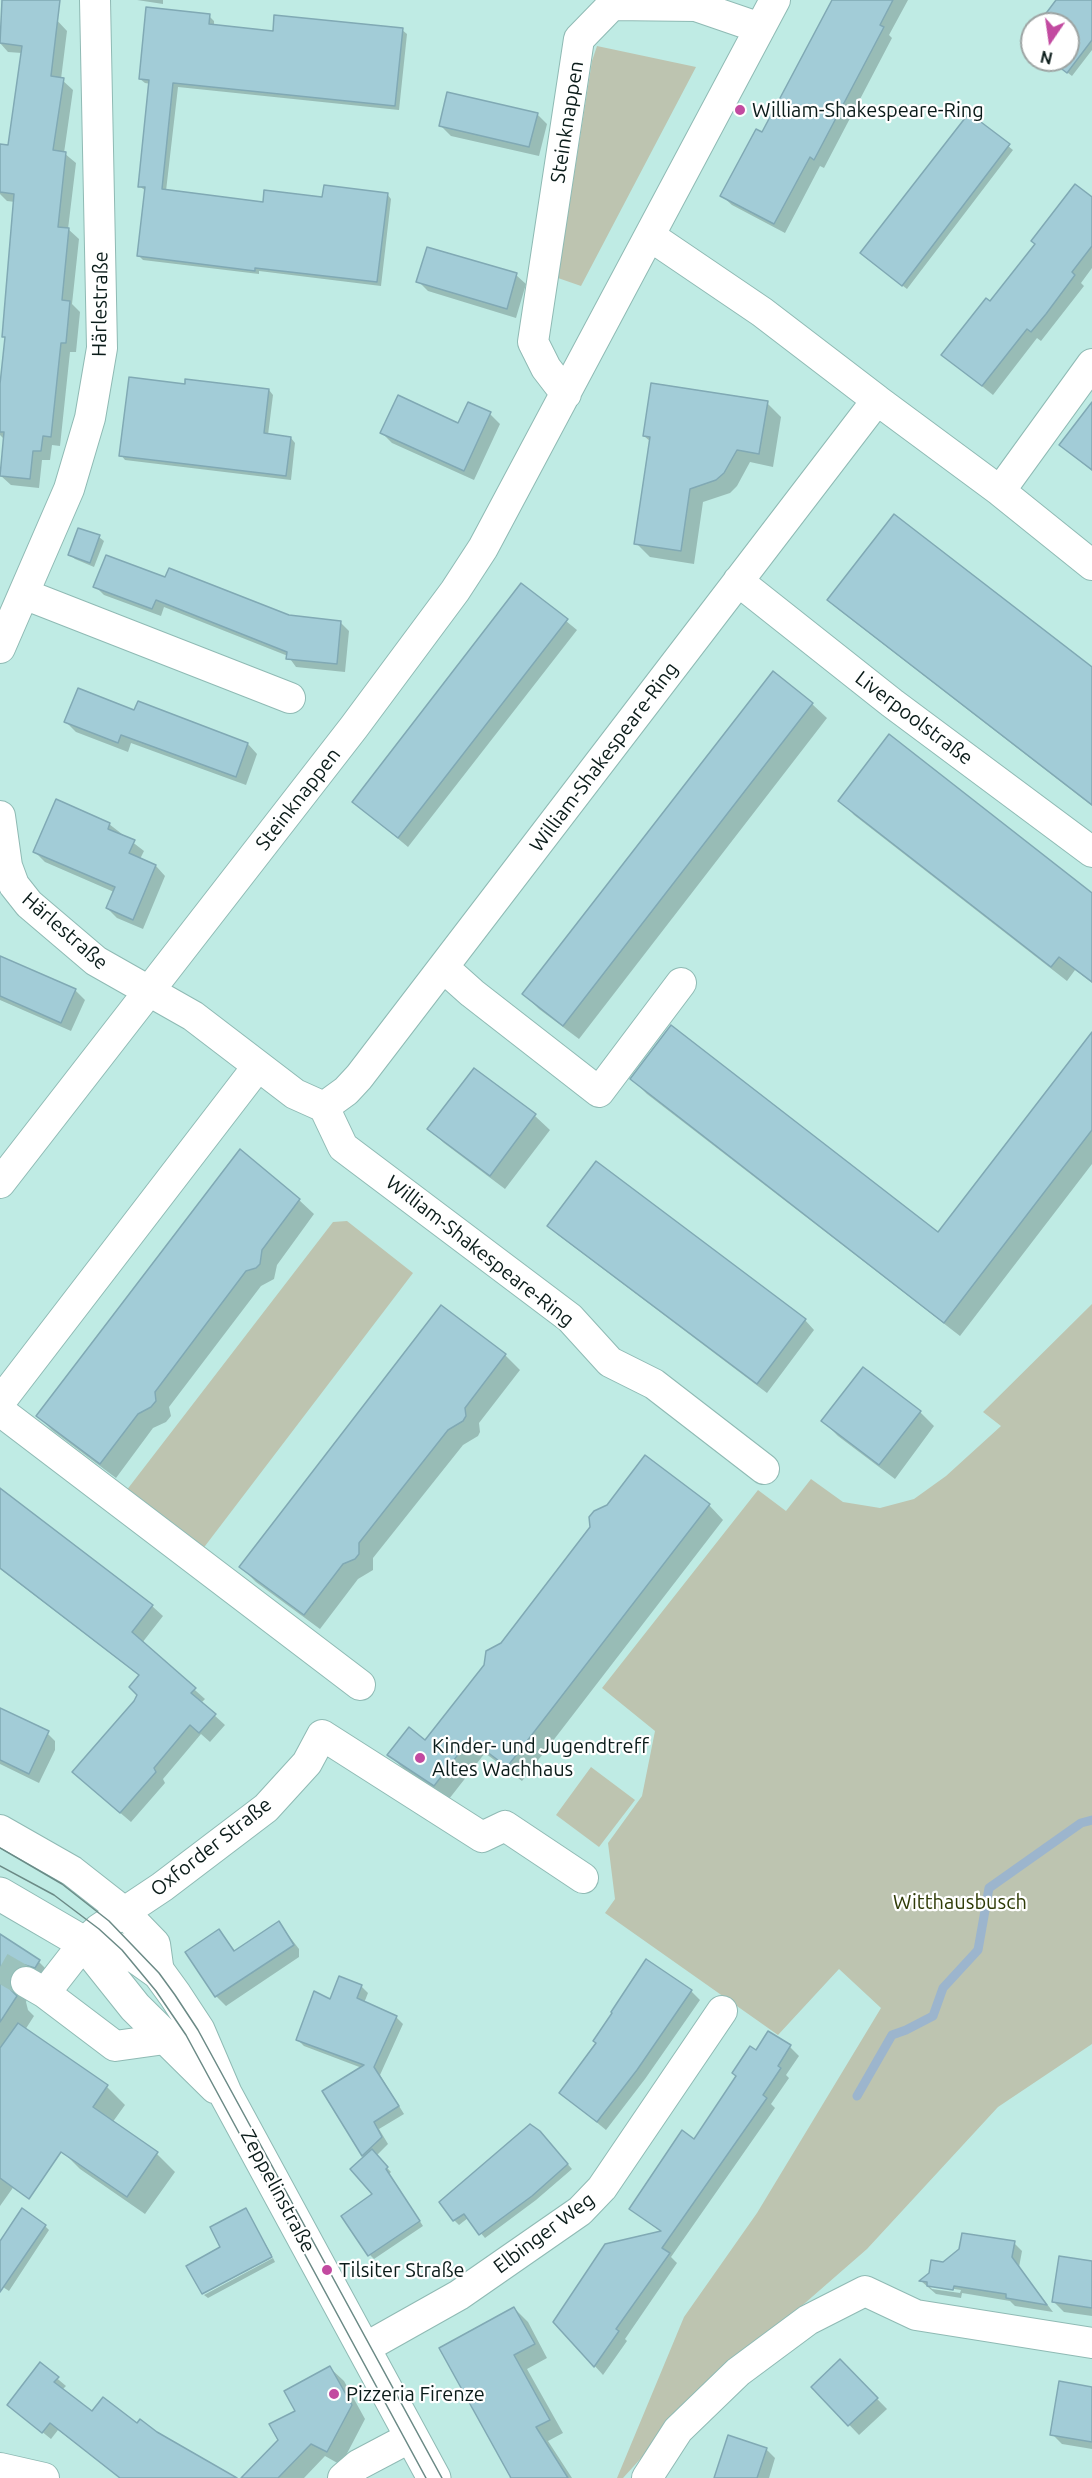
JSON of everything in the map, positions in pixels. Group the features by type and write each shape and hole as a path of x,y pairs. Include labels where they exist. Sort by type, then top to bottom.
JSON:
{"main road":[{"name":"Zeppelinstraße","path":"0,1894 84,1943 122,1950 159,1973 198,2030 225,2093 434,2478"},
{"name":"Zeppelinstraße","path":"84,1943 135,2007 212,2084 225,2093"}],"street":[{"name":"Härlestraße","path":"0,648 69,489 90,418 102,348 95,0"},
{"name":"Steinknappen","path":"0,1183 436,620 483,548 775,0"},
{"name":"Steinknappen","path":"566,394 546,368 533,342 579,39 612,5 696,6 760,28"},
{"path":"650,236 762,312 999,491 1092,565"},
{"path":"999,491 1092,364"},
{"name":"William-Shakespeare-Ring","path":"764,1469 654,1384 610,1362 570,1318 343,1147 324,1107 346,1092 359,1077 877,400"},
{"name":"Liverpoolstraße","path":"738,580 892,703 1092,852"},
{"path":"24,594 290,698"},
{"name":"Härlestraße","path":"0,816 7,866 14,885 29,904 96,961 122,978 149,991"},
{"path":"444,968 472,993 599,1092 681,983"},
{"path":"149,991 193,1016 295,1094 324,1107"},
{"path":"0,1402 258,1065"},
{"path":"0,1411 360,1685"},
{"name":"Oxforder Straße","path":"165,2038 115,2046 35,1988 99,1929 162,1887 266,1808 307,1763 322,1735 482,1838 505,1826 583,1878"},
{"name":"Zeppelinstraße","path":"0,1830 72,1871 123,1911 155,1944 159,1973"},
{"name":"Elbinger Weg","path":"363,2349 459,2295 580,2211 602,2188 722,2011"},
{"path":"647,2478 678,2430 738,2372 808,2320 864,2291 916,2315 1092,2343"},
{"path":"343,2478 358,2465 411,2437"},
{"path":"0,2468 44,2478"}],"green space":[{"path":"597,46 696,67 581,286 558,278 592,61"},
{"path":"347,1221 413,1273 202,1550 126,1491 333,1222"},
{"name":"Witthausbusch","path":"1092,1304 1092,2044 998,2107 867,2249 695,2399 623,2478 617,2478 684,2317 757,2213 881,2008 839,1969 778,2035 605,1913 615,1899 608,1843 642,1796 655,1731 602,1688 758,1490 786,1511 811,1479 843,1502 880,1508 914,1499 946,1476 1001,1426 983,1412"},
{"path":"591,1767 635,1800 599,1847 556,1815"}],"building":[{"path":"2,0 60,0 51,76 64,78 53,150 66,152 58,227 69,228 62,300 70,301 66,343 61,343 51,437 43,436 41,451 33,451 30,479 0,476 4,432 0,432 0,384 5,337 2,337 14,194 0,192 0,144 8,145 22,46 0,43"},
{"path":"832,0 893,0 880,25 884,27 814,160 810,157 774,224 720,196 756,129 762,132"},
{"path":"1056,0 1092,0 1092,40 1080,56 1080,12 1047,12"},
{"path":"146,7 210,14 209,24 273,31 274,15 403,28 395,106 173,83 162,189 263,202 264,190 322,197 324,185 388,193 377,282 255,268 255,271 137,256 145,187 138,187 149,80 139,79"},
{"path":"447,92 538,113 529,147 439,126"},
{"path":"969,113 1010,144 902,286 860,253"},
{"path":"1075,184 1092,197 1092,246 1072,272 1075,275 1046,314 1031,332 1027,329 982,386 941,355 986,298 990,301 1035,244 1031,241"},
{"path":"427,247 517,273 507,309 416,282"},
{"path":"129,377 185,384 185,379 269,389 264,433 291,437 286,476 119,456"},
{"path":"651,383 768,401 759,454 737,450 724,473 716,480 690,489 681,551 634,544 650,437 643,436"},
{"path":"398,395 458,423 468,402 491,412 464,471 380,433"},
{"path":"1092,402 1092,470 1059,445"},
{"path":"894,514 1092,667 1092,805 827,600"},
{"path":"78,528 100,535 90,563 68,555"},
{"path":"106,555 165,577 169,568 289,615 341,621 337,664 286,659 287,652 156,600 152,609 93,587"},
{"path":"521,583 568,619 398,838 352,802"},
{"path":"773,671 813,703 563,1026 522,994"},
{"path":"78,688 134,710 138,701 248,743 236,777 121,735 118,743 64,722"},
{"path":"889,734 1092,893 1092,982 1059,957 1051,967 838,801"},
{"path":"56,799 110,823 108,829 135,840 129,853 156,865 133,920 106,908 115,887 33,852"},
{"path":"0,956 76,989 61,1023 0,996"},
{"path":"671,1025 938,1232 1092,1032 1092,1130 944,1323 630,1079"},
{"path":"474,1068 536,1114 490,1176 427,1129"},
{"path":"240,1149 300,1199 262,1250 260,1264 246,1271 155,1392 156,1401 151,1407 138,1414 100,1464 36,1416"},
{"path":"596,1161 806,1319 757,1384 547,1226"},
{"path":"441,1305 506,1354 465,1408 466,1416 463,1421 448,1430 359,1543 359,1554 355,1559 343,1564 304,1615 239,1567"},
{"path":"863,1367 921,1411 879,1465 821,1421"},
{"path":"645,1455 710,1504 507,1767 470,1739 434,1786 387,1755 409,1727 425,1740 484,1665 486,1651 501,1643 590,1527 589,1517 594,1511 607,1505"},
{"path":"0,1488 153,1605 132,1632 196,1688 191,1693 216,1714 199,1733 190,1725 154,1768 156,1772 120,1813 72,1772 134,1701 137,1695 129,1687 139,1675 0,1568"},
{"path":"0,1708 49,1731 29,1774 0,1760"},
{"path":"279,1921 294,1945 215,1997 185,1952 219,1929 234,1951"},
{"path":"0,1934 40,1960 35,1968 25,1965 17,1967 11,1973 9,1983 11,1990 17,1996 0,2022"},
{"path":"646,1959 692,1990 637,2070 597,2122 559,2093 596,2043 593,2041"},
{"path":"339,1976 362,1985 357,1998 397,2016 374,2067 399,2106 374,2122 382,2137 362,2156 322,2091 364,2065 296,2040 314,1991 330,1999"},
{"path":"18,2023 108,2085 93,2107 158,2152 127,2197 61,2152 29,2199 0,2178 0,2048"},
{"path":"768,2031 791,2045 778,2066 781,2068 763,2095 767,2098 662,2248 670,2253 616,2329 619,2331 594,2367 553,2322 605,2244 661,2231 629,2209 682,2130 694,2139 736,2076 732,2073 750,2046 756,2050"},
{"path":"530,2124 540,2131 568,2164 532,2196 479,2235 464,2214 453,2221 439,2202"},
{"path":"372,2149 388,2167 386,2169 420,2221 368,2256 341,2216 372,2194 350,2169"},
{"path":"22,2208 46,2225 0,2292 0,2241"},
{"path":"246,2208 272,2257 202,2294 186,2266 220,2247 210,2227"},
{"path":"962,2233 1015,2241 1012,2257 1047,2305 1006,2298 1006,2294 954,2286 953,2290 927,2286 927,2282 919,2281 929,2273 931,2260 943,2262 959,2249"},
{"path":"1059,2256 1092,2261 1092,2308 1052,2302"},
{"path":"514,2307 535,2344 514,2355 550,2420 536,2427 568,2478 511,2478 439,2348"},
{"path":"840,2359 878,2398 848,2426 811,2387"},
{"path":"40,2362 59,2377 54,2382 92,2411 103,2397 137,2423 140,2419 157,2432 237,2478 120,2478 50,2423 42,2433 7,2405"},
{"path":"330,2366 352,2405 327,2452 311,2444 278,2478 241,2478 278,2440 269,2424 295,2411 284,2391"},
{"path":"1059,2381 1092,2387 1092,2442 1050,2435"},
{"path":"728,2435 767,2448 757,2478 714,2478"}],"waterway":[{"path":"857,2096 892,2035 933,2016 943,1988 978,1950 989,1888 1081,1823 1092,1820"}],"tunnel":[{"path":"0,1967 26,1982"}],"tram line":[{"path":"0,1848 62,1884 109,1921 159,1973 175,1995 198,2030 442,2478"},
{"path":"0,1866 54,1895 99,1929 122,1950 156,1991 186,2035 426,2478"}],"place":[{"name":"William-Shakespeare-Ring","path":"740,110"},
{"name":"Kinder- und Jugendtreff Altes Wachhaus","path":"420,1758"},
{"name":"Tilsiter Straße","path":"327,2270"},
{"name":"Pizzeria Firenze","path":"334,2394"}]}
